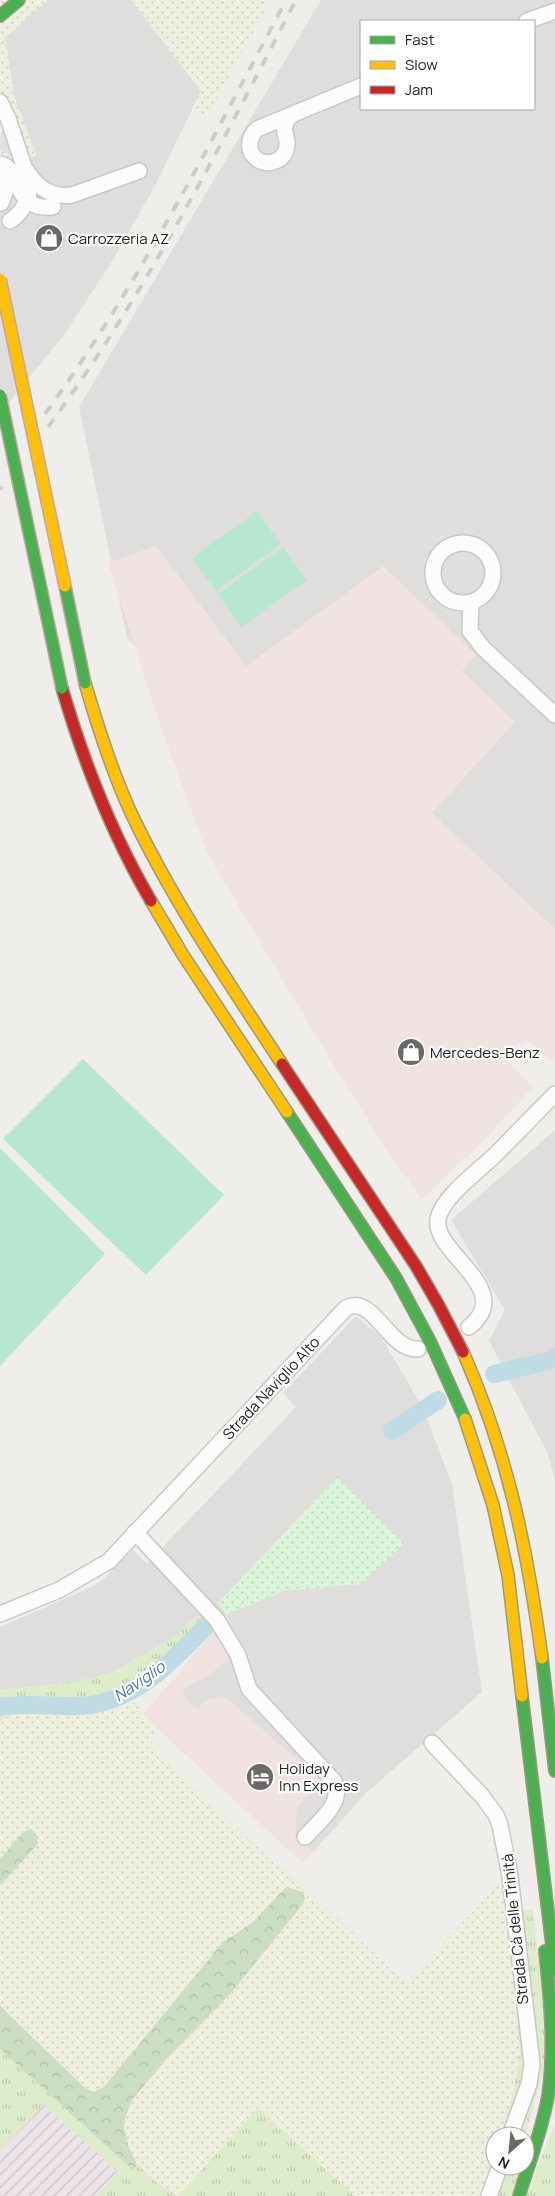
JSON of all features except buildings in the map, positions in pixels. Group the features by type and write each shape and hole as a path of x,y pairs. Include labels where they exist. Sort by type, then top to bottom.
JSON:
{"main road":[{"path":"1,16 20,0"},
{"path":"0,279 85,683 96,723 114,772 142,837 171,892 414,1264 450,1325 469,1365 497,1437 524,1538 537,1617 555,1770"},
{"path":"0,395 62,688 73,727 93,783 114,831 138,879 183,955 396,1278 430,1341 463,1413 489,1490 505,1558 513,1610 555,1970"},
{"path":"519,2196 546,2108 552,2065 551,2013 544,1940 546,1890"}],"street":[{"path":"532,20 554,15"},
{"path":"297,112 360,86"},
{"path":"0,102 8,118 26,168 30,186 27,200 20,212 8,222 28,212 53,207 72,195 139,171"},
{"path":"1,203 6,186 5,176 0,165 7,165 18,189 27,200 39,206 53,207"},
{"path":"26,168 33,180 43,189 56,195 72,195"},
{"path":"460,543 472,544 480,548 492,563 494,573 488,592 471,603 454,603 445,598 436,588 433,578 433,565 439,554 449,546 460,543"},
{"path":"471,603 470,631 483,648 555,716"},
{"path":"469,1328 482,1310 481,1289 473,1275 442,1234 438,1226 438,1217 453,1195 555,1094"},
{"name":"Strada Naviglio Alto","path":"0,1614 59,1590 109,1561 346,1308 355,1305 364,1307 399,1343 418,1349"},
{"path":"135,1532 217,1620 238,1655 250,1689 334,1781 338,1791 336,1799 305,1838"},
{"name":"Strada Cà delle Trinità","path":"432,1743 482,1796 496,1815 508,1854 532,2064 529,2084 514,2126"},
{"path":"489,2196 496,2176"}],"shaded area":[{"path":"48,0 131,0 201,91 157,182 114,258 64,335 0,413 0,168 36,155 14,96 5,38"},
{"path":"321,0 555,0 555,1052 127,638 79,407"},
{"path":"5,131 14,160 0,150 0,137"},
{"path":"465,506 486,507 475,530 490,572 486,587 476,597 461,600 452,617 439,610 427,597 421,579 429,535"},
{"path":"156,546 246,666 383,566 476,655 462,671 515,722 432,813 555,929 555,1062 525,1039 504,1058 533,1087 467,1158 465,1156 422,1200 381,1141 322,1046 207,853 161,728 108,563"},
{"path":"555,1130 555,1481 548,1454 489,1341 505,1310 451,1220"},
{"path":"356,1316 381,1337 422,1406 452,1484 482,1692 366,1793 303,1863 143,1715 212,1634 196,1617 174,1638 109,1674 73,1682 0,1690 0,1627 100,1582 133,1550 147,1564 296,1407 283,1393"},
{"path":"226,1615 254,1663 366,1793 303,1863 143,1715"},
{"path":"242,1649 366,1793 313,1852 295,1836 297,1807 321,1781 229,1700 221,1697 212,1698 204,1702 197,1709 186,1699 182,1690 209,1675"},
{"path":"0,2049 162,2196 0,2196"}],"green space":[{"path":"0,0 48,0 5,38 14,96 36,155 0,168"},
{"path":"131,0 271,0 207,116 192,108 201,91"},
{"path":"257,511 281,544 216,591 192,558"},
{"path":"283,547 307,580 241,627 218,594"},
{"path":"83,1059 224,1195 146,1275 3,1139"},
{"path":"0,1148 105,1254 0,1366"},
{"path":"337,1477 404,1544 361,1584 285,1591 226,1615 218,1603"},
{"path":"196,1617 201,1622 175,1650 146,1675 114,1694 95,1700 76,1702 19,1700 0,1702 0,1690 73,1682 110,1674 174,1638"},
{"path":"136,1702 143,1715 159,1730 151,1741 154,1748 274,1863 296,1878 405,1983 505,1878 520,2054 504,2126 485,2126 485,2176 488,2176 481,2196 355,2196 258,2109 178,2196 165,2189 137,2164 129,2148 124,2128 125,2119 132,2100 163,2063 231,1993 302,1906 305,1901 304,1894 293,1888 284,1889 262,1913 222,1943 134,2048 115,2076 103,2088 97,2091 93,2092 84,2087 0,2006 0,1885 36,1846 23,1832 0,1859 0,1721 10,1716 49,1709 104,1712"},
{"path":"26,1709 49,1709 10,1716 0,1721 0,1713"},
{"path":"31,1829 37,1835 38,1844 0,1885 0,1859 23,1832"},
{"path":"505,1878 529,2062 509,2126 504,2126 514,2088 520,2054"},
{"path":"286,1887 302,1892 305,1898 303,1904 231,1993 163,2063 132,2100 125,2119 124,2128 129,2148 137,2164 133,2170 0,2049 0,2006 84,2087 93,2092 103,2088 222,1943 253,1922"},
{"path":"533,1909 544,2010 545,2065 528,2126 518,2126 527,2103 518,1911"},
{"path":"0,2049 133,2170 137,2164 154,2180 176,2196 97,2196 118,2172 44,2105 0,2152"},
{"path":"258,2108 355,2196 178,2196"},
{"path":"555,2123 555,2196 526,2196"},
{"path":"501,2176 519,2176 513,2196 494,2196"}],"waterway":[{"name":"Naviglio","path":"494,1374 548,1361 555,1357"},
{"name":"Naviglio","path":"392,1431 438,1400"},
{"name":"Naviglio","path":"0,1707 20,1705 80,1706 117,1698 150,1679 165,1667 206,1626"}],"railway":[{"path":"45,414 112,314 173,212 286,0"},
{"path":"48,427 84,376 149,272 210,164 296,0"}],"traffic: fast":[{"path":"0,16 19,0"},
{"path":"0,395 62,688"},
{"path":"65,586 85,683"},
{"path":"287,1112 396,1278 430,1341 465,1419"},
{"path":"542,1658 555,1771"},
{"path":"522,1696 555,1970"},
{"path":"519,2196 542,2122 550,2078 551,2024 545,1951"}],"traffic: slow":[{"path":"0,279 65,586"},
{"path":"85,683 118,783 148,848 222,973 282,1064"},
{"path":"151,901 183,955 287,1112"},
{"path":"463,1352 492,1427 514,1502 530,1578 542,1658"},
{"path":"465,1419 493,1505 508,1575 522,1696"}],"traffic: jam":[{"path":"62,688 100,797 123,850 151,901"},
{"path":"282,1064 416,1266 463,1352"}],"place":[{"name":"Carrozzeria AZ","path":"49,238"},
{"name":"Mercedes-Benz","path":"411,1052"},
{"name":"Holiday Inn Express","path":"260,1777"}]}
